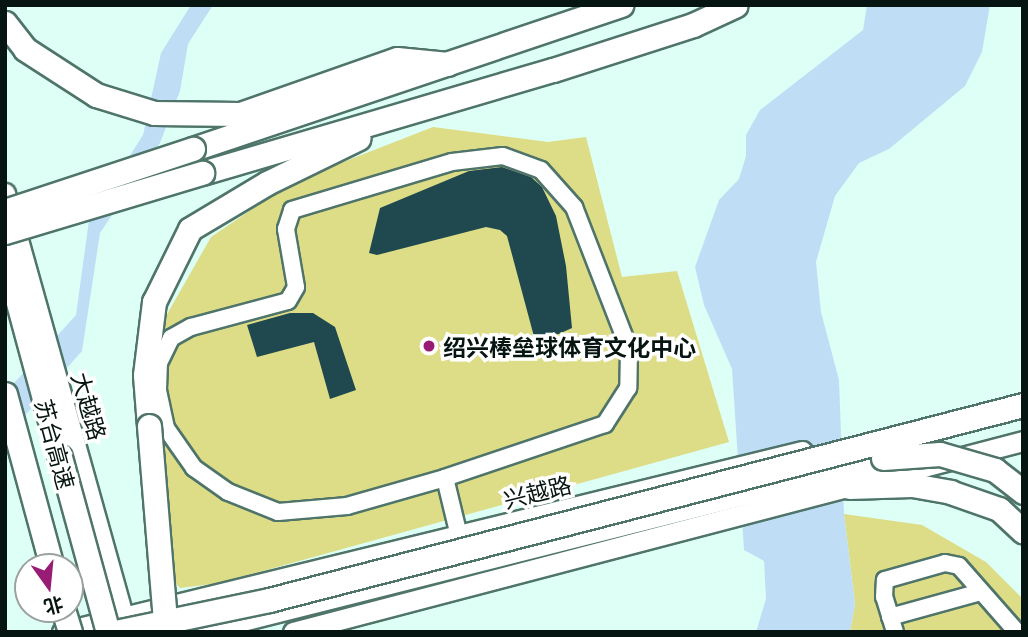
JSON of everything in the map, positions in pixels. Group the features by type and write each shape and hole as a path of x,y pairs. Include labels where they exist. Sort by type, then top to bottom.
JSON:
{"highway":[{"path":"5,211 621,5"},
{"path":"5,232 553,70 693,24 736,5"},
{"path":"5,23 25,49 96,95 154,113 240,114 397,59 448,64"},
{"path":"166,632 145,376 154,302 190,229 267,183 425,106"},
{"name":"苏台高速","path":"5,255 119,628"},
{"name":"苏台高速","path":"5,394 48,553"},
{"path":"119,628 269,600 1023,405"},
{"path":"190,632 883,458 940,454 995,470 1023,492"},
{"path":"849,487 912,485 950,492 999,509 1023,531"}],"main road":[{"name":"大越路","path":"5,193 64,404 119,628"},
{"name":"兴越路","path":"61,632 119,628 459,536 1023,396"},
{"path":"5,432 39,553"},
{"path":"293,632 1023,440"}],"lane":[{"path":"503,156 541,170 574,207 629,349 628,388 605,424 445,478 347,506 278,512 228,492 194,468 166,428 158,390 159,363 171,338 191,327 288,301 296,287 286,229 292,210 452,162 503,156"},
{"path":"445,478 459,536"},
{"path":"981,592 893,624 884,597 885,580 945,563 959,566 1015,631"}],"shaded area":[{"name":"绍兴棒垒球体育文化中心","path":"433,127 548,142 586,137 622,277 677,271 729,442 220,583 180,588 171,578 153,369 162,323 211,237 292,182"},
{"path":"844,514 922,525 986,562 1023,599 1023,632 850,632 855,604"}],"water":[{"path":"191,5 213,5 188,44 180,91 160,143 100,233 82,351 5,438 5,393 76,315 89,220 143,135 161,53"},
{"path":"867,5 990,5 982,52 965,86 889,149 859,163 835,196 816,262 821,312 839,380 844,514 855,604 850,632 756,632 766,599 764,561 744,550 732,369 704,305 695,267 719,200 739,179 746,156 746,135 760,110 863,30"}],"building":[{"path":"502,167 531,177 542,187 556,216 566,266 572,328 536,344 507,236 500,230 486,227 377,255 369,253 380,208 469,171"},
{"path":"290,313 313,313 335,327 356,390 330,399 314,342 257,357 247,325"}],"place":[{"name":"绍兴棒垒球体育文化中心","path":"429,346"}]}
